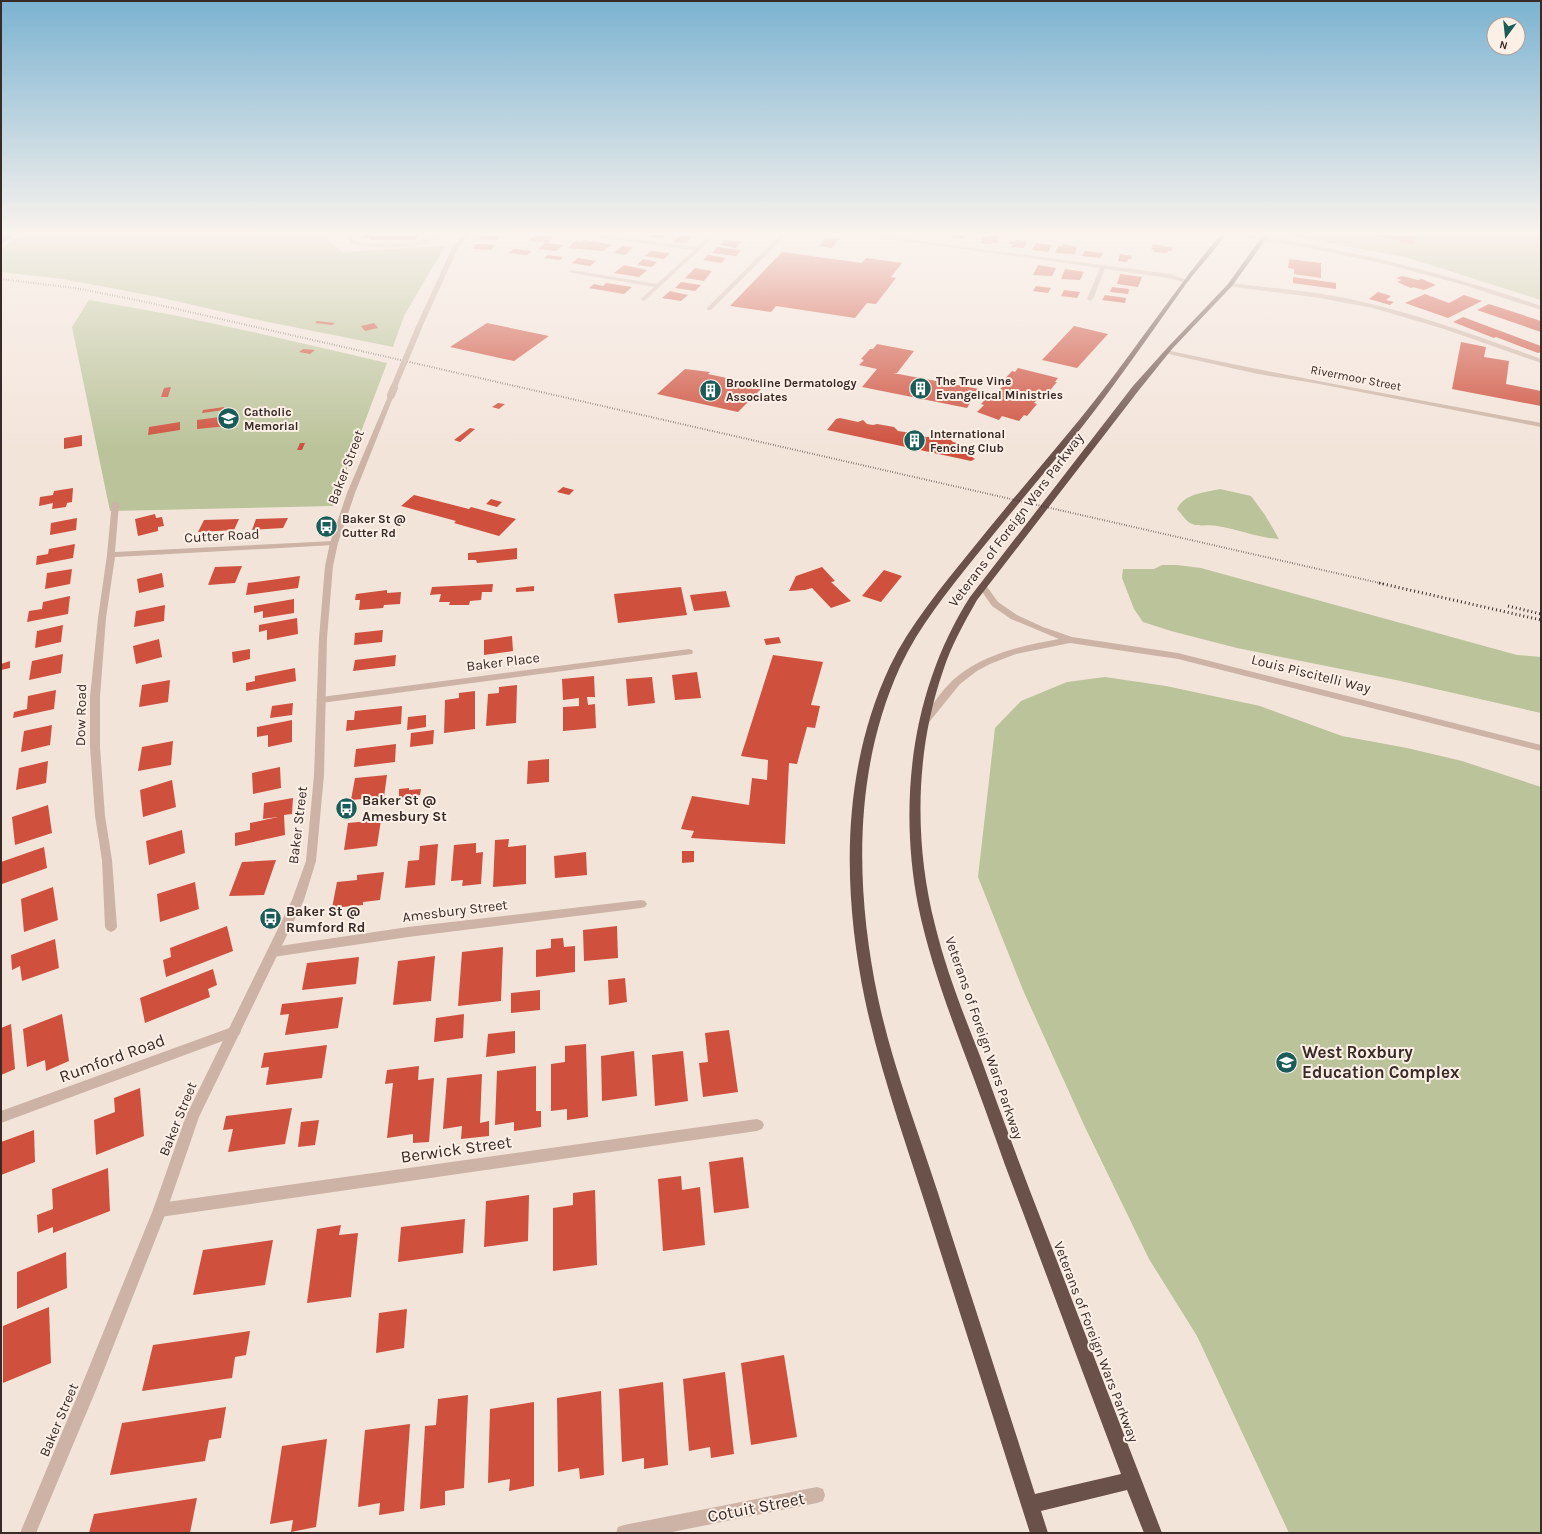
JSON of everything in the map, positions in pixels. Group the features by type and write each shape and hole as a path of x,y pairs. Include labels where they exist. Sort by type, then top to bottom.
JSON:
{"highway":[{"name":"Veterans of Foreign Wars Parkway","path":"1039,1533 896,1084 872,999 860,928 857,884 856,852 860,792 864,763 877,709 895,666 923,617 966,562 1113,383 1168,307"},
{"name":"Veterans of Foreign Wars Parkway","path":"1153,1533 966,1039 933,940 923,898 917,837 916,785 922,724 934,679 945,650 962,616 982,586 1136,388 1166,352 1209,307"},
{"path":"1030,1504 1132,1480"}],"street":[{"name":"Baker Street","path":"28,1533 88,1390 160,1210 193,1116 298,900 311,861 319,775 326,589 334,543 351,493 428,307"},
{"path":"1373,307 1459,332 1541,360"},
{"name":"Rivermoor Street","path":"1166,352 1258,372 1314,381 1541,425"},
{"name":"Dow Road","path":"111,927 107,860 99,809 95,747 95,704 102,618 111,555 115,504"},
{"name":"Cutter Road","path":"111,555 334,543"},
{"name":"Louis Piscitelli Way","path":"982,586 995,604 1014,616 1040,629 1071,640 1178,656 1541,748"},
{"name":"Louis Piscitelli Way","path":"922,724 962,678 987,662 1034,646 1071,640"},
{"name":"Baker Place","path":"322,700 689,652"},
{"name":"Amesbury Street","path":"273,952 408,932 640,904"},
{"name":"Rumford Road","path":"1,1117 235,1031"},
{"name":"Berwick Street","path":"160,1210 758,1125"},
{"name":"Cotuit Street","path":"624,1533 817,1495"}],"green space":[{"name":"Catholic Memorial","path":"85,307 129,307 276,337 387,363 333,506 110,511 72,327"},
{"path":"200,307 410,307 404,316 393,347"},
{"path":"1220,489 1251,496 1265,515 1279,539 1263,537 1214,525 1192,524 1185,519 1177,509 1185,500 1196,494"},
{"path":"1162,565 1201,568 1517,655 1541,657 1541,713 1396,680 1237,648 1171,631 1143,622 1134,609 1122,578 1123,569 1154,569"},
{"name":"West Roxbury Education Complex","path":"1105,677 1166,686 1260,706 1342,736 1407,748 1462,761 1541,787 1541,1533 1289,1533 1197,1336 1149,1259 1084,1125 1023,990 978,877 995,728 1021,701 1067,682"}],"building":[{"path":"734,307 776,307 771,312"},
{"path":"780,307 864,307 855,318"},
{"path":"1415,307 1471,307 1448,318"},
{"path":"1484,307 1497,307 1541,321 1541,332 1477,310"},
{"path":"1463,317 1541,346 1541,352 1538,353 1496,337 1494,338 1453,322"},
{"path":"317,321 335,323 332,325 315,323"},
{"path":"374,323 378,328 365,331 361,326"},
{"path":"487,323 549,336 514,361 450,347"},
{"path":"1074,326 1108,334 1077,368 1042,360"},
{"path":"1461,342 1486,347 1484,357 1509,361 1506,384 1541,391 1541,406 1452,389"},
{"name":"The True Vine Evangelical Ministries","path":"877,344 914,351 897,373 893,373 979,389 967,408 862,387 877,369 859,365 864,360 861,359"},
{"path":"303,349 315,350 310,354 299,352"},
{"path":"1018,368 1058,378 1055,382 1057,382 1046,395 1042,394 1034,403 1037,404 1027,416 1024,415 1019,421 1002,416 999,420 977,412 984,405 981,404 992,392 996,393 1005,384 1001,383 1012,371 1015,372"},
{"name":"Brookline Dermatology Associates","path":"685,369 710,372 708,374 764,386 738,412 657,394"},
{"path":"171,387 168,397 161,397 164,388"},
{"path":"498,403 505,404 499,409 492,407"},
{"path":"224,407 224,410 202,413 203,410"},
{"path":"227,416 227,426 197,429 197,420"},
{"name":"International Fencing Club","path":"840,418 858,422 863,420 867,424 894,427 898,431 911,433 916,432 921,436 935,436 950,439 953,442 973,448 969,455 975,459 971,461 827,430 836,419"},
{"path":"180,422 180,430 148,435 149,427"},
{"path":"470,428 475,429 460,442 454,440"},
{"path":"82,435 82,446 64,449 64,438"},
{"path":"300,443 305,443 302,450 297,450"},
{"path":"563,487 574,490 569,495 557,492"},
{"path":"73,488 72,502 67,503 66,507 52,509 53,503 39,506 40,497 53,495 54,491"},
{"path":"414,495 469,509 471,507 516,519 499,536 454,523 456,521 401,506"},
{"path":"491,499 502,502 497,507 486,504"},
{"path":"155,514 156,518 162,517 164,526 158,527 158,531 138,536 135,519"},
{"path":"77,518 76,530 50,535 51,523"},
{"path":"288,518 283,528 252,530 256,519"},
{"path":"239,519 234,530 198,532 204,520"},
{"path":"75,544 73,558 36,565 37,556 48,554 49,549"},
{"path":"517,548 517,559 477,563 476,560 468,560 468,553"},
{"path":"242,566 235,583 208,585 215,567"},
{"path":"822,567 835,581 831,582 851,601 831,608 812,588 789,591 796,576"},
{"path":"72,569 70,584 45,589 47,573"},
{"path":"884,570 902,576 881,602 862,596"},
{"path":"162,573 164,587 139,593 137,579"},
{"path":"300,576 298,588 246,595 248,583"},
{"path":"493,584 492,592 482,592 481,600 470,601 469,605 449,605 450,602 439,602 441,594 430,595 432,587"},
{"path":"534,586 534,591 516,592 516,588"},
{"path":"681,587 687,615 618,623 614,594"},
{"path":"387,590 387,593 401,592 400,604 384,605 383,608 359,610 360,600 355,600 356,594"},
{"path":"726,591 730,607 694,611 690,595"},
{"path":"70,596 68,614 27,622 29,611 42,609 43,602"},
{"path":"294,599 294,613 263,618 263,611 254,613 254,606"},
{"path":"165,605 164,621 134,627 136,611"},
{"path":"297,618 298,634 267,640 267,630 259,632 259,625"},
{"path":"63,625 61,642 35,648 37,631"},
{"path":"383,630 382,642 354,645 355,633"},
{"path":"512,636 513,651 484,655 484,640"},
{"path":"779,637 781,643 766,645 764,639"},
{"path":"159,639 162,657 136,664 133,646"},
{"path":"250,649 250,659 233,663 232,652"},
{"path":"63,654 61,673 29,680 32,661"},
{"path":"396,655 395,666 353,671 355,660"},
{"path":"773,655 823,662 811,705 820,706 815,728 807,727 797,764 789,763 785,844 691,838 694,831 681,829 692,796 749,805 752,778 767,780 768,760 741,756"},
{"path":"10,661 10,668 1,670 1,664"},
{"path":"295,668 296,681 246,691 246,683 255,681 255,676"},
{"path":"697,672 701,698 675,700 672,675"},
{"path":"594,676 595,697 587,697 588,705 595,704 596,728 563,731 563,707 579,706 579,698 563,700 562,679"},
{"path":"652,677 655,703 628,706 626,679"},
{"path":"170,680 168,702 139,707 142,685"},
{"path":"517,685 516,723 486,726 488,694 499,693 499,687"},
{"path":"56,690 54,709 13,718 14,712 27,709 28,696"},
{"path":"475,691 475,729 444,733 445,700 459,698 459,693"},
{"path":"293,703 292,715 270,718 272,706"},
{"path":"402,706 401,724 346,731 347,720 354,720 355,711"},
{"path":"426,715 426,727 407,730 408,717"},
{"path":"292,720 292,742 268,747 268,735 257,737 257,727"},
{"path":"52,725 50,745 21,752 24,731"},
{"path":"434,730 433,744 410,747 411,733"},
{"path":"173,741 171,765 138,771 142,747"},
{"path":"396,744 395,762 354,767 356,749"},
{"path":"549,759 549,782 527,784 528,761"},
{"path":"48,761 46,783 16,790 19,768"},
{"path":"280,767 281,788 253,794 252,773"},
{"path":"387,775 384,797 351,800 355,778"},
{"path":"172,780 176,807 143,817 140,790"},
{"path":"409,788 409,790 421,789 420,795 399,798 399,789"},
{"path":"293,798 292,814 284,815 285,835 235,846 235,833 250,830 250,823 278,817 263,819 264,803"},
{"path":"48,805 52,833 15,845 12,817"},
{"path":"381,820 377,846 344,850 348,823"},
{"path":"182,830 185,853 149,865 146,841"},
{"path":"509,839 508,847 526,845 526,884 493,887 495,840"},
{"path":"476,843 476,853 483,852 481,884 462,886 463,880 451,881 454,845"},
{"path":"438,844 435,885 405,888 408,861 419,860 420,846"},
{"path":"44,847 47,868 2,884 1,862"},
{"path":"682,851 694,851 694,862 682,863"},
{"path":"586,852 587,875 555,878 554,856"},
{"path":"276,860 264,895 229,896 242,862"},
{"path":"384,872 380,900 363,902 363,905 332,908 337,882 357,880 357,875"},
{"path":"195,882 199,909 160,922 157,894"},
{"path":"53,887 58,920 24,932 21,899"},
{"path":"227,926 233,951 166,977 163,960 171,957 170,948"},
{"path":"617,926 618,958 584,961 583,930"},
{"path":"563,938 564,947 575,946 575,972 536,977 536,950 551,948 551,939"},
{"path":"55,939 59,968 22,981 20,966 12,970 11,955"},
{"path":"503,947 501,1001 458,1006 462,952"},
{"path":"435,956 431,1001 393,1005 398,961"},
{"path":"359,957 356,984 302,990 307,963"},
{"path":"213,969 217,985 208,989 210,997 145,1023 140,998"},
{"path":"625,978 627,1002 609,1005 608,980"},
{"path":"540,990 540,1010 511,1013 511,993"},
{"path":"343,997 338,1028 285,1035 289,1014 280,1015 282,1004"},
{"path":"62,1014 69,1061 46,1071 45,1060 27,1067 23,1029"},
{"path":"464,1014 463,1038 434,1042 436,1018"},
{"path":"11,1024 15,1069 1,1075 1,1028"},
{"path":"729,1030 738,1092 703,1097 699,1063 708,1062 705,1033"},
{"path":"515,1031 515,1053 486,1057 488,1034"},
{"path":"586,1044 588,1117 567,1120 567,1109 551,1111 551,1064 565,1062 565,1046"},
{"path":"327,1045 322,1078 266,1085 269,1067 261,1068 264,1053"},
{"path":"634,1051 637,1096 602,1101 601,1056"},
{"path":"683,1051 688,1101 655,1106 652,1055"},
{"path":"419,1066 418,1080 434,1078 429,1142 413,1143 413,1134 387,1138 393,1083 385,1084 387,1070"},
{"path":"536,1066 536,1111 541,1111 541,1127 514,1131 514,1122 495,1125 497,1071"},
{"path":"482,1074 480,1123 489,1121 489,1136 461,1139 462,1126 443,1129 447,1078"},
{"path":"140,1088 144,1136 96,1155 94,1120 115,1112 114,1098"},
{"path":"292,1108 285,1144 228,1152 233,1129 223,1130 226,1116"},
{"path":"319,1120 315,1145 298,1147 301,1122"},
{"path":"34,1130 35,1162 1,1175 1,1142"},
{"path":"743,1157 749,1208 714,1213 709,1162"},
{"path":"108,1168 110,1211 53,1233 53,1227 38,1233 37,1215 53,1209 52,1189"},
{"path":"681,1176 682,1190 700,1187 705,1245 663,1251 658,1179"},
{"path":"595,1190 597,1265 553,1271 553,1208 573,1205 573,1193"},
{"path":"529,1195 528,1241 484,1247 486,1201"},
{"path":"465,1219 463,1253 398,1262 401,1227"},
{"path":"341,1225 339,1235 358,1233 351,1297 307,1303 317,1229"},
{"path":"273,1240 265,1285 193,1295 203,1250"},
{"path":"66,1252 67,1288 17,1309 17,1272"},
{"path":"49,1307 51,1363 3,1383 3,1326"},
{"path":"407,1309 404,1348 376,1353 379,1313"},
{"path":"250,1331 246,1355 235,1357 232,1378 142,1391 153,1345"},
{"path":"784,1355 797,1437 751,1445 741,1363"},
{"path":"725,1372 734,1454 711,1458 710,1447 689,1451 683,1379"},
{"path":"663,1382 668,1465 644,1469 644,1458 622,1462 619,1389"},
{"path":"601,1391 604,1475 580,1479 579,1468 558,1472 557,1398"},
{"path":"468,1395 464,1488 445,1491 445,1505 420,1509 425,1426 436,1425 438,1399"},
{"path":"534,1402 534,1486 509,1491 510,1479 488,1483 490,1409"},
{"path":"226,1407 221,1438 209,1440 205,1461 110,1475 122,1423"},
{"path":"410,1424 404,1511 379,1515 380,1503 358,1507 365,1430"},
{"path":"327,1439 316,1527 291,1532 293,1520 270,1524 282,1446"},
{"path":"197,1498 190,1533 89,1533 94,1514"}],"railway":[{"path":"166,307 1384,584"},
{"path":"1379,583 1541,620"},
{"path":"1508,606 1541,614"}],"place":[{"name":"The True Vine Evangelical Ministries","path":"920,388"},
{"name":"Brookline Dermatology Associates","path":"711,390"},
{"name":"Catholic Memorial","path":"229,419"},
{"name":"International Fencing Club","path":"915,441"},
{"name":"Baker St @ Cutter Rd","path":"327,526"},
{"name":"Baker St @ Amesbury St","path":"347,808"},
{"name":"Baker St @ Rumford Rd","path":"271,919"},
{"name":"West Roxbury Education Complex","path":"1286,1062"}]}
